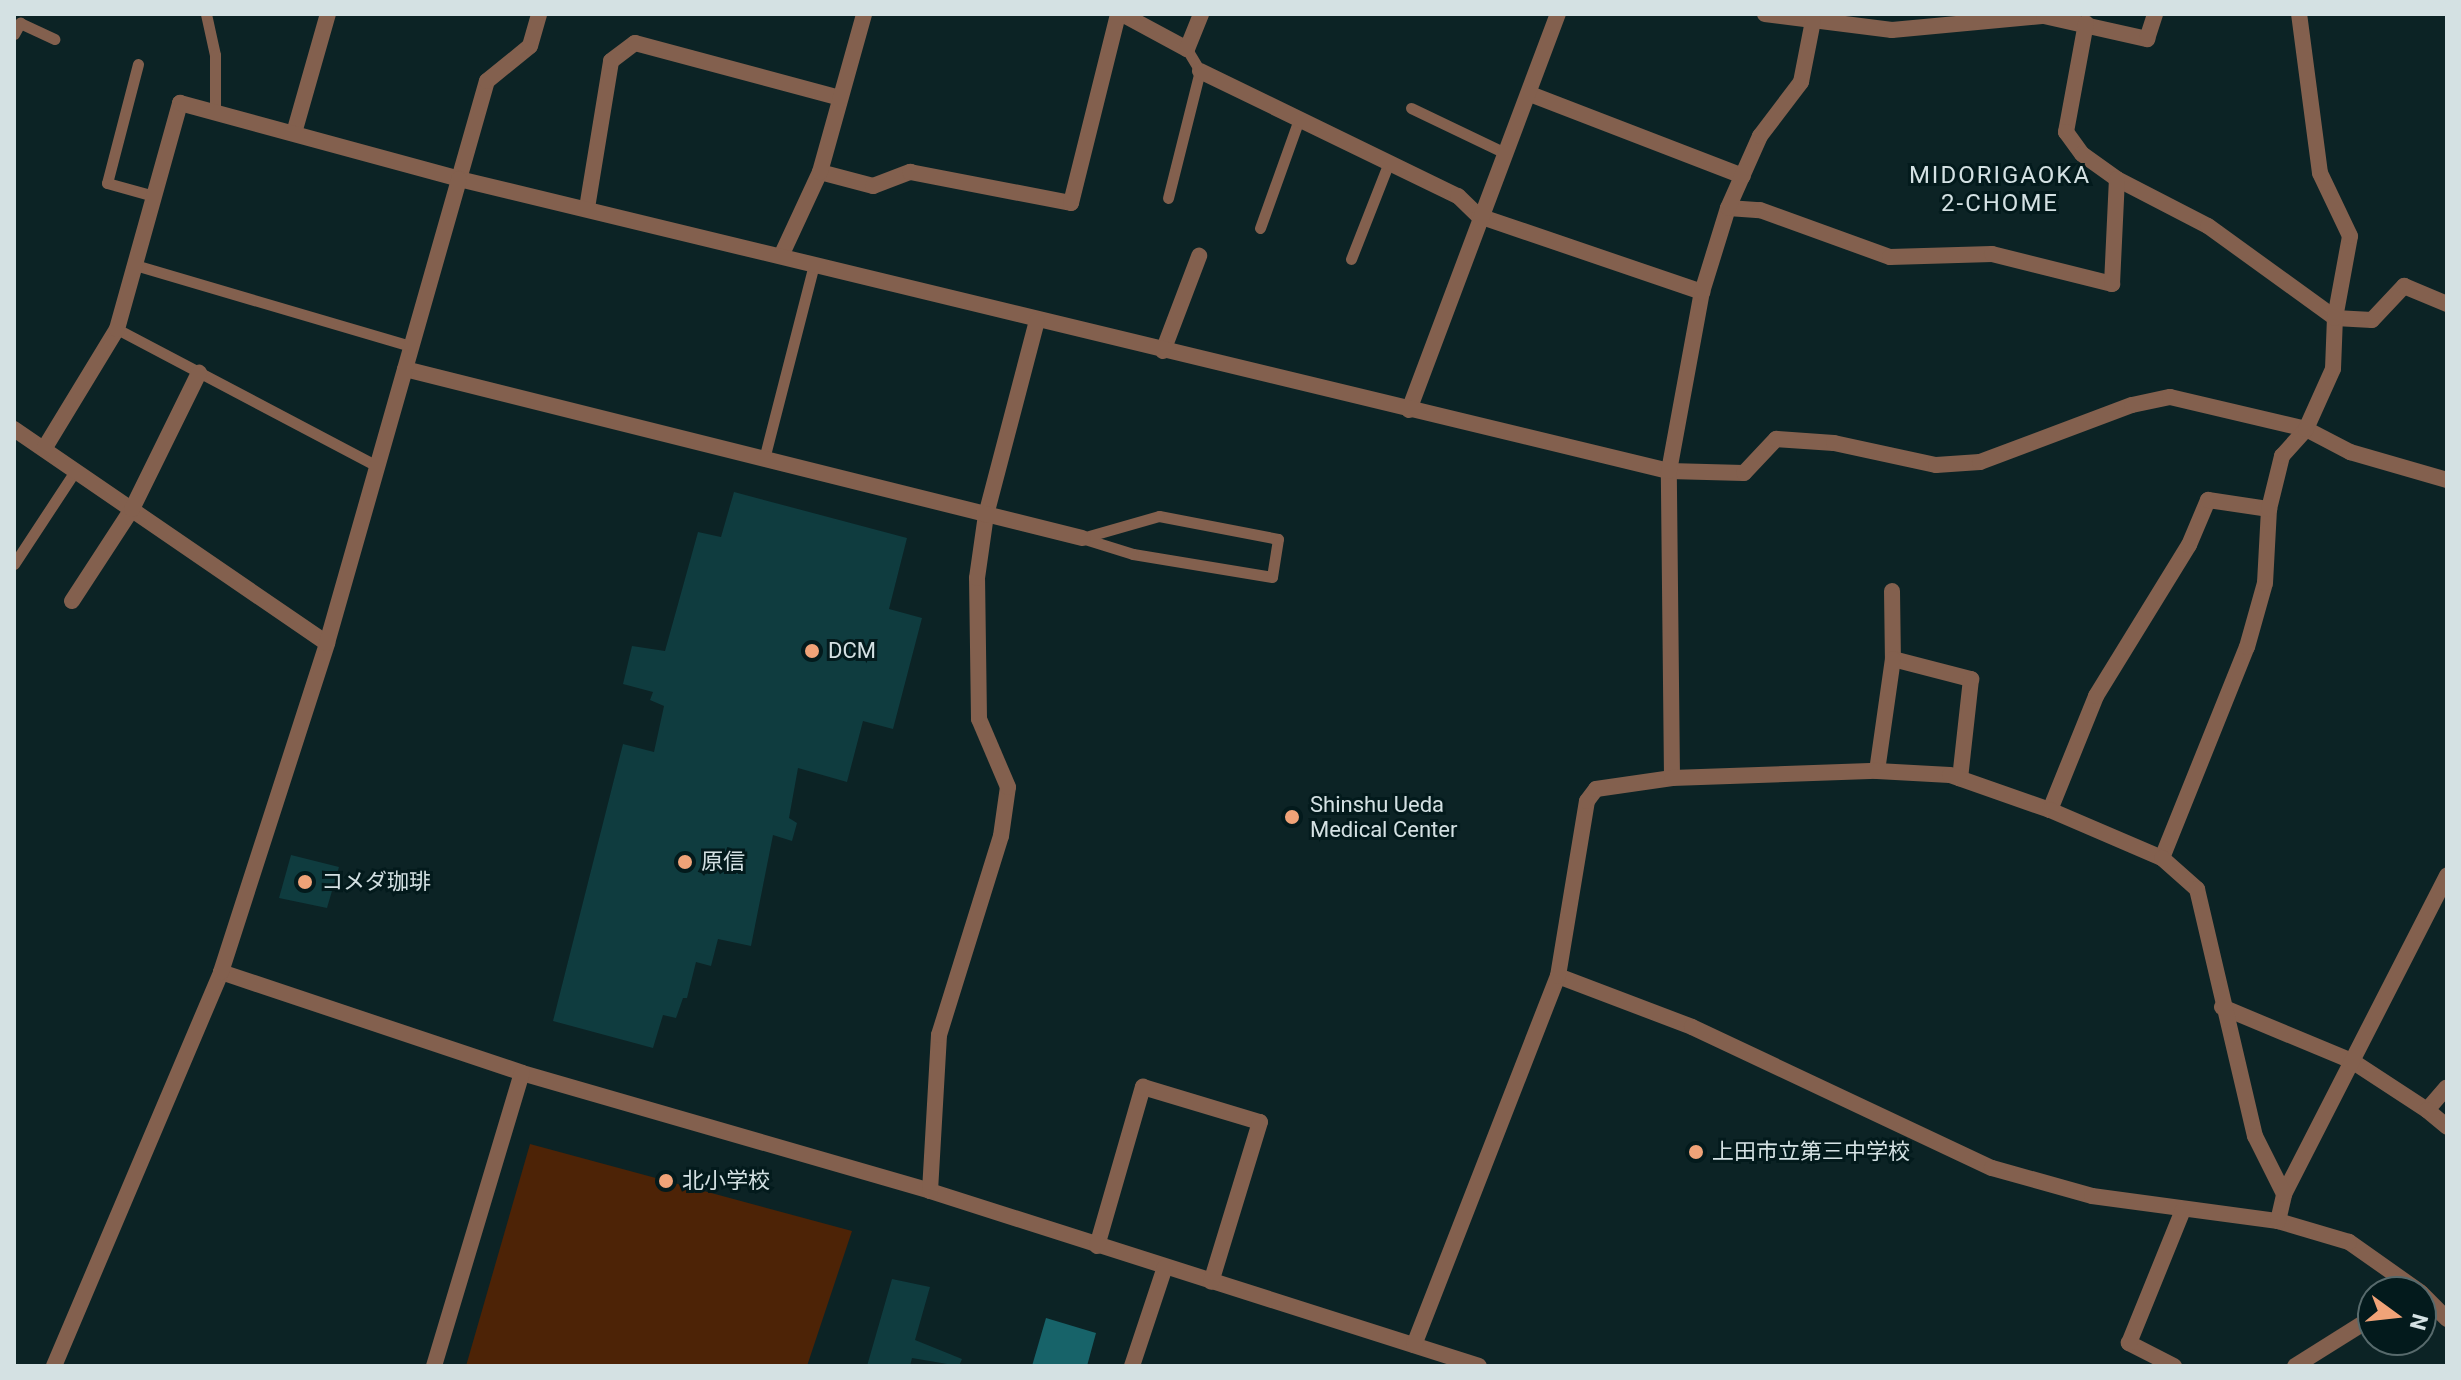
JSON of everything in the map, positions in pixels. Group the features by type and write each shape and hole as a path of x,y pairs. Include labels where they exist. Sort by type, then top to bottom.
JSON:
{"street":[{"path":"294,133 328,14"},
{"path":"54,1366 221,972 327,643 487,81 530,46 539,14"},
{"path":"781,256 820,172 864,14"},
{"path":"820,172 873,186 910,172 1071,203 1120,14 1187,49 1201,14"},
{"path":"1409,410 1479,216 1507,154 1558,14"},
{"path":"1765,14 1892,30 1959,19 2044,16 2147,39 2155,14"},
{"path":"2162,858 2247,647 2265,583 2269,509 2282,456 2306,429 2333,369 2335,318 2350,236 2320,173 2299,14"},
{"path":"1672,778 1669,471 1702,292 1728,208 1760,136 1801,82 1813,21"},
{"path":"2086,23 2066,132 2082,154 2117,179 2208,226 2335,318 2372,320 2404,286 2447,304"},
{"path":"587,208 611,61 635,43 840,98"},
{"path":"1200,71 1458,196 1479,216 1702,292"},
{"path":"1530,94 1743,176"},
{"path":"44,449 117,329 180,103 459,179 1037,321 1669,471 1744,473 1776,439 1834,443 1936,465 1980,462 2132,405 2170,397 2306,429 2350,452 2447,480"},
{"path":"1728,208 1760,210 1890,257 1992,254 2112,284 2117,179"},
{"path":"1163,351 1199,256"},
{"path":"930,1191 939,1035 1001,836 1008,787 979,719 975,634 986,515 1037,321"},
{"path":"405,369 1082,538"},
{"path":"72,601 132,509 199,373"},
{"path":"14,429 327,643"},
{"path":"2050,810 2096,696 2189,545 2208,500 2269,509"},
{"path":"1877,771 1893,659 1892,591"},
{"path":"1893,659 1971,679 1960,778"},
{"path":"1414,1345 1558,976 1587,801 1596,789 1672,778 1877,771 1960,778 2050,810 2162,858 2197,889 2222,1007 2255,1136 2284,1194"},
{"path":"2278,1221 2284,1194 2447,875"},
{"path":"221,972 522,1073 930,1191 1479,1366"},
{"path":"1558,976 1692,1027 1992,1168 2052,1188 2183,1210 2278,1221 2349,1242 2396,1276"},
{"path":"2222,1007 2352,1061 2427,1110 2447,1127"},
{"path":"434,1366 522,1073"},
{"path":"1097,1246 1143,1087 1260,1122 1211,1282"},
{"path":"2427,1110 2447,1087"},
{"path":"2174,1366 2129,1343 2183,1210"},
{"path":"1132,1366 1165,1267"},
{"path":"2295,1366 2357,1327"}],"lane":[{"path":"206,14 215,55 215,112"},
{"path":"14,34 20,23 55,39"},
{"path":"1168,198 1200,71 1187,49"},
{"path":"138,64 107,183 154,196"},
{"path":"1411,108 1507,154"},
{"path":"1260,228 1299,119"},
{"path":"1351,259 1389,162"},
{"path":"764,459 814,264"},
{"path":"135,265 411,346"},
{"path":"117,329 377,466"},
{"path":"14,564 75,471"},
{"path":"1159,516 1278,539 1272,577 1133,554 1082,538 1159,516"}],"shaded area":[{"path":"530,1144 852,1231 807,1366 466,1366"}],"water":[{"path":"1046,1318 1096,1333 1087,1366 1032,1366"}],"building":[{"path":"734,492 907,538 889,609 922,618 893,729 863,721 847,782 798,768 789,818 797,823 792,841 773,835 751,946 718,939 711,966 696,962 687,998 683,998 676,1018 663,1015 653,1048 553,1021 623,744 654,752 664,706 650,700 653,692 623,684 632,646 665,651 698,532 721,537"},
{"path":"291,855 339,867 327,908 279,898"},
{"path":"892,1279 930,1287 915,1340 962,1359 959,1366 912,1358 910,1366 867,1366"}],"place":[{"name":"DCM","path":"812,651"},
{"name":"Shinshu Ueda Medical Center","path":"1292,817"},
{"name":"原信","path":"685,862"},
{"name":"コメダ珈琲","path":"305,882"},
{"name":"上田市立第三中学校","path":"1696,1152"},
{"name":"北小学校","path":"666,1181"}],"district":[{"name":"MIDORIGAOKA 2-CHOME","path":"2000,190"}]}
